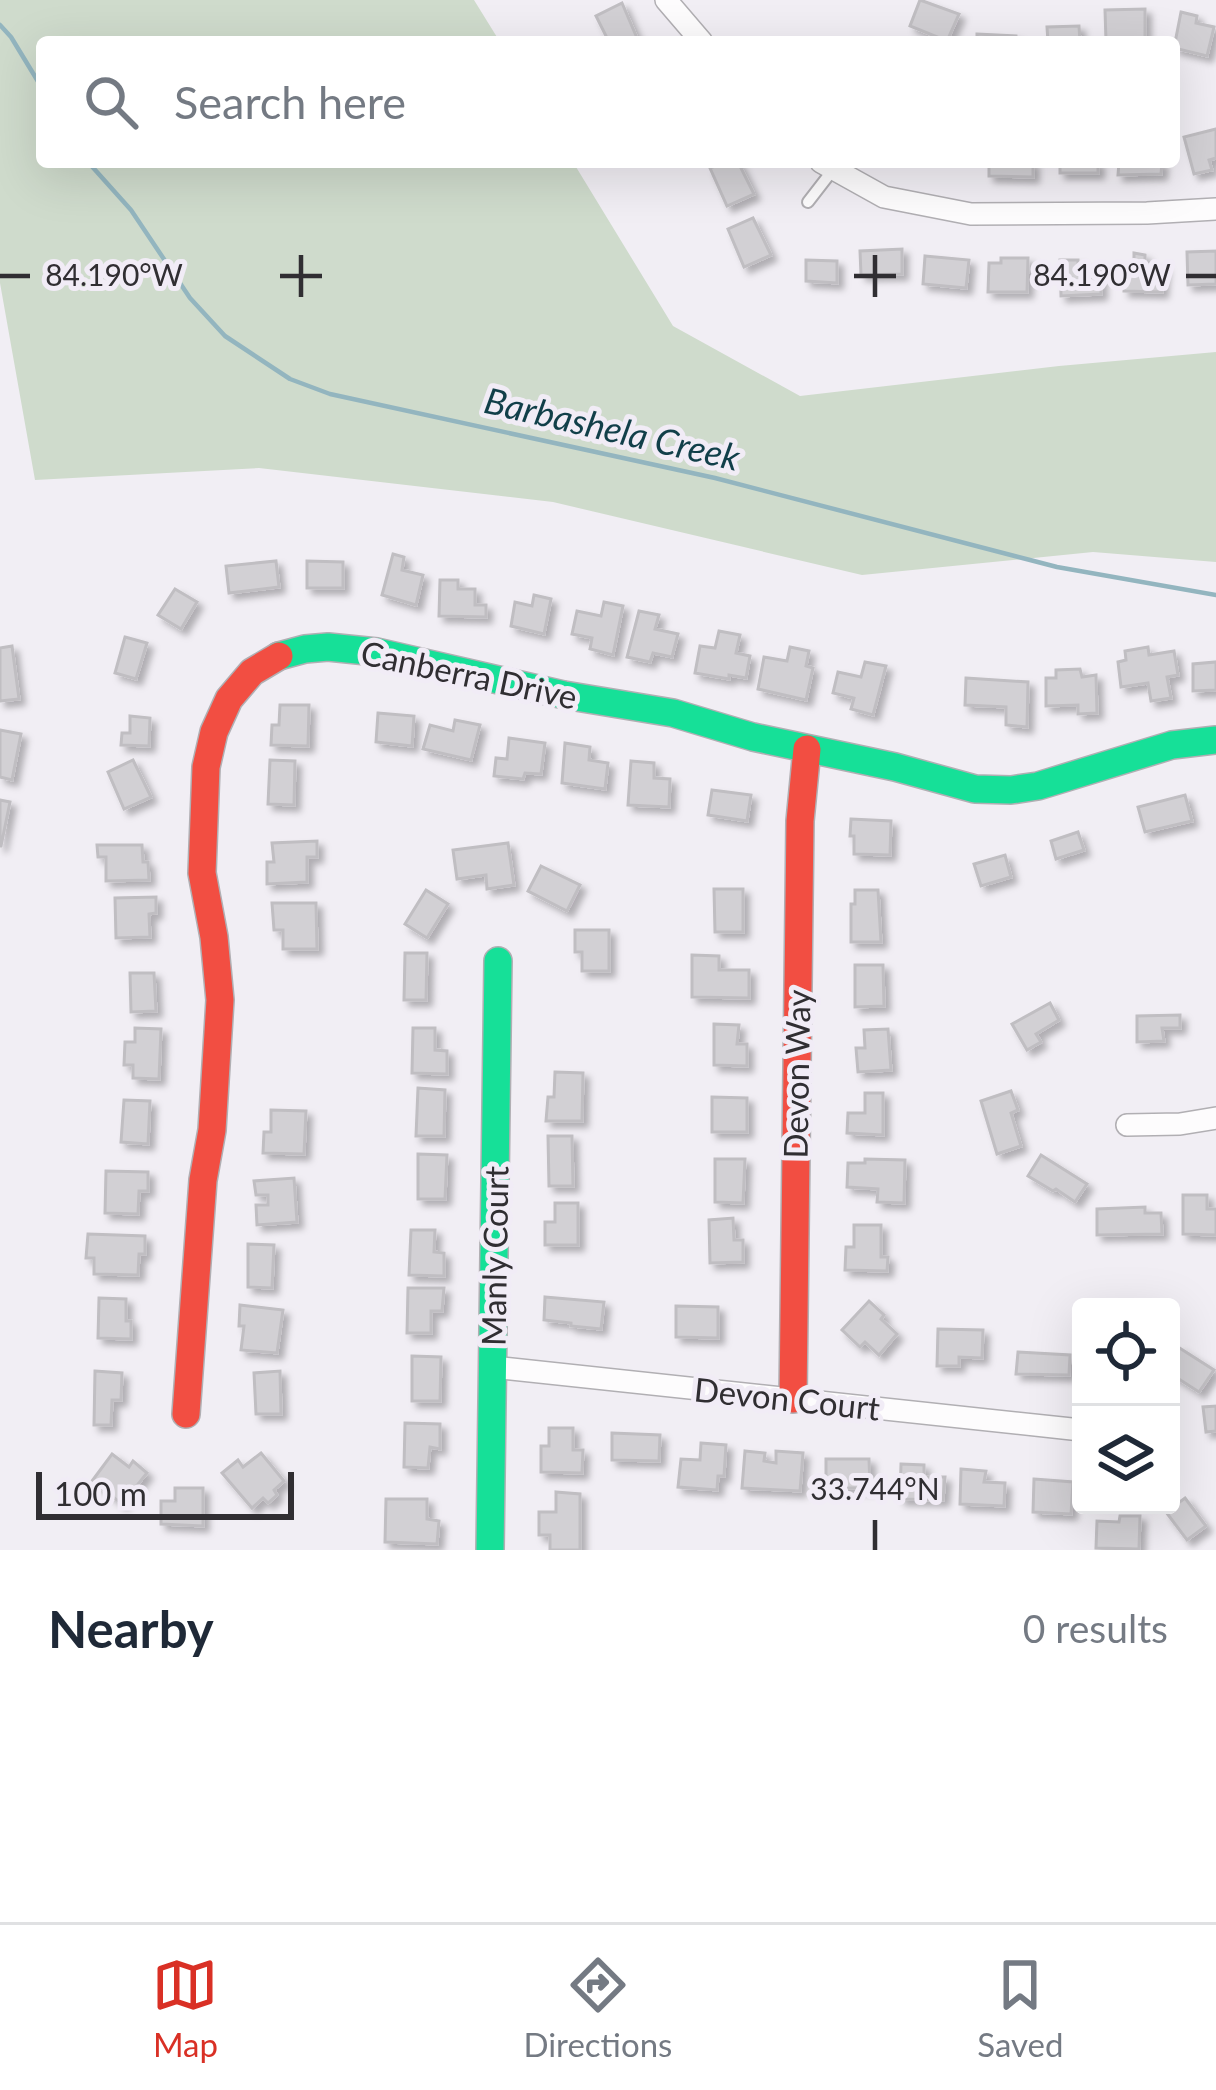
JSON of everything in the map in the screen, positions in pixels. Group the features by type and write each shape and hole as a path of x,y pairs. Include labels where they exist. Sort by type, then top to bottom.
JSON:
{"street":[{"path":"666,0 697,36"},
{"path":"831,168 884,197 971,214 1216,209"},
{"name":"Canberra Drive","path":"186,1414 220,1000 202,873 206,767 218,719 236,687 260,664 286,652 364,650 598,702 681,715 966,789 1022,789 1172,745 1216,740"},
{"name":"Devon Way","path":"793,1399 800,821 807,749"},
{"name":"Manly Court","path":"490,1550 499,961"},
{"path":"1127,1125 1216,1118"},
{"name":"Devon Court","path":"493,1367 1072,1429"}],"lane":[{"path":"808,202 826,168"}],"green space":[{"path":"0,0 474,0 496,36 36,36 36,168 577,168 673,326 800,396 1216,352 1216,562 1093,552 862,575 553,502 259,468 35,480 0,283"}],"building":[{"path":"920,0 959,14 949,36 910,26"},
{"path":"622,3 636,36 606,36 596,16"},
{"path":"1145,9 1145,36 1106,36 1105,10"},
{"path":"1181,12 1197,16 1196,23 1214,27 1207,56 1180,49 1176,36"},
{"path":"1079,26 1080,36 1048,36 1047,27"},
{"path":"1216,129 1216,158 1209,160 1212,170 1194,174 1184,137"},
{"path":"710,168 741,168 754,194 727,206"},
{"path":"989,168 1033,168 1033,177 989,176"},
{"path":"1060,168 1098,168 1098,173 1060,173"},
{"path":"1119,168 1162,168 1161,174 1118,175"},
{"path":"753,218 771,255 744,267 728,229"},
{"path":"902,249 902,274 861,275 860,251"},
{"path":"1216,251 1216,284 1188,285 1187,252"},
{"path":"1134,253 1145,255 1145,265 1164,266 1162,292 1124,291 1125,265 1134,266"},
{"path":"925,256 969,260 966,288 923,284"},
{"path":"1001,258 1028,258 1027,292 988,292 989,263 1001,263"},
{"path":"806,260 837,261 837,283 806,281"},
{"path":"1060,260 1101,266 1101,294 1061,296"},
{"path":"393,554 404,557 402,570 423,575 416,605 382,595"},
{"path":"276,561 279,587 229,593 226,566"},
{"path":"307,561 343,562 343,588 307,588"},
{"path":"440,580 458,580 458,589 475,589 475,605 486,605 486,617 439,616"},
{"path":"175,589 197,602 181,629 158,615"},
{"path":"534,595 551,599 544,634 511,626 515,602 532,606"},
{"path":"604,602 623,606 613,655 590,649 592,638 572,634 577,611 601,616"},
{"path":"639,611 659,615 655,629 678,634 672,657 653,653 650,662 627,657"},
{"path":"719,631 740,635 736,653 750,656 746,678 695,673 700,646 715,648"},
{"path":"125,637 147,643 136,679 115,673"},
{"path":"12,646 19,699 0,701 0,648"},
{"path":"790,647 809,651 806,666 813,668 806,700 758,689 764,657 787,661"},
{"path":"1148,647 1149,655 1174,651 1178,675 1167,677 1171,698 1151,701 1148,683 1121,687 1118,662 1126,660 1125,651"},
{"path":"865,662 886,666 873,715 851,709 854,698 833,693 838,672 861,677"},
{"path":"1216,662 1216,690 1193,691 1193,664"},
{"path":"1080,669 1082,677 1096,675 1097,713 1078,714 1078,705 1046,706 1046,678 1056,678 1056,670"},
{"path":"966,678 1028,682 1027,727 1006,725 1006,707 965,705"},
{"path":"280,705 309,705 308,746 271,745"},
{"path":"378,713 414,716 412,746 376,742"},
{"path":"130,716 150,718 149,746 121,745 122,733 130,733"},
{"path":"455,720 480,725 471,760 423,749 430,725 453,731"},
{"path":"0,730 21,734 12,780 0,777"},
{"path":"509,738 545,743 541,774 525,773 523,779 494,776 496,758 507,759"},
{"path":"565,743 590,747 589,760 608,763 605,789 562,783"},
{"path":"133,760 151,797 124,809 108,772"},
{"path":"270,760 295,761 294,805 268,804"},
{"path":"631,761 654,763 654,778 670,779 669,807 628,805"},
{"path":"712,790 751,795 747,821 708,815"},
{"path":"1185,795 1192,821 1145,832 1138,807"},
{"path":"0,800 10,802 1,846 0,846"},
{"path":"851,819 891,821 890,855 854,854"},
{"path":"1078,832 1084,850 1056,859 1051,841"},
{"path":"317,841 317,857 307,857 307,882 267,884 267,862 274,862 272,843"},
{"path":"508,843 514,885 487,889 486,875 457,879 453,850"},
{"path":"97,845 142,845 149,880 106,881 106,857 98,857"},
{"path":"1005,855 1011,877 981,886 974,864"},
{"path":"541,866 580,885 567,911 528,891"},
{"path":"714,889 743,889 743,932 715,932"},
{"path":"426,890 448,904 427,938 405,924"},
{"path":"855,890 878,890 881,942 851,942"},
{"path":"156,897 156,913 149,914 150,937 116,938 115,898"},
{"path":"272,903 316,903 317,949 283,949 283,930 274,930"},
{"path":"575,930 609,930 609,971 582,971 582,952 575,952"},
{"path":"405,953 427,953 426,1000 404,1000"},
{"path":"692,955 719,956 719,970 749,970 749,998 692,997"},
{"path":"855,965 883,965 884,1006 855,1007"},
{"path":"130,973 154,973 156,1011 131,1012"},
{"path":"1050,1003 1059,1020 1036,1034 1041,1042 1027,1050 1012,1024"},
{"path":"1180,1015 1180,1028 1162,1028 1164,1041 1137,1042 1137,1016"},
{"path":"714,1024 739,1025 737,1044 747,1044 747,1066 714,1065"},
{"path":"135,1028 161,1029 159,1079 133,1078 133,1065 124,1065 125,1042 135,1042"},
{"path":"413,1028 435,1028 435,1050 447,1051 447,1074 412,1073"},
{"path":"888,1029 891,1070 858,1072 856,1048 865,1048 864,1030"},
{"path":"555,1072 583,1073 582,1121 546,1121"},
{"path":"418,1088 445,1090 444,1136 416,1136"},
{"path":"1011,1091 1018,1110 1011,1113 1021,1146 997,1154 981,1101"},
{"path":"865,1093 883,1093 883,1135 847,1133 848,1113 865,1113"},
{"path":"712,1097 747,1098 747,1132 712,1132"},
{"path":"124,1100 150,1101 148,1144 121,1142"},
{"path":"271,1110 306,1111 304,1154 263,1153 264,1132 271,1132"},
{"path":"548,1136 572,1136 573,1186 549,1186"},
{"path":"418,1154 447,1155 445,1199 418,1199"},
{"path":"1041,1155 1087,1184 1075,1202 1028,1176"},
{"path":"715,1159 745,1159 743,1203 715,1202"},
{"path":"865,1159 905,1160 904,1203 877,1202 878,1189 847,1187 848,1163 865,1163"},
{"path":"106,1171 148,1172 148,1191 139,1191 138,1214 105,1213"},
{"path":"294,1178 297,1222 257,1225 256,1205 268,1205 268,1195 256,1195 254,1181"},
{"path":"1183,1195 1207,1195 1207,1209 1216,1209 1216,1235 1183,1234"},
{"path":"555,1203 578,1203 578,1245 545,1245 545,1222 555,1222"},
{"path":"1145,1207 1145,1213 1161,1213 1162,1234 1097,1235 1097,1209"},
{"path":"733,1218 734,1240 743,1240 743,1262 710,1263 709,1220"},
{"path":"854,1225 881,1225 881,1257 888,1257 887,1271 845,1270 846,1247 854,1247"},
{"path":"411,1230 435,1230 434,1252 444,1253 444,1276 409,1275"},
{"path":"88,1234 145,1236 138,1275 94,1274 94,1258 86,1258"},
{"path":"248,1244 274,1245 272,1288 248,1287"},
{"path":"408,1288 444,1288 442,1311 431,1311 431,1333 407,1333"},
{"path":"545,1297 604,1302 601,1329 544,1320"},
{"path":"99,1298 126,1299 131,1339 98,1338"},
{"path":"869,1301 897,1334 879,1355 865,1342 860,1347 842,1330"},
{"path":"240,1305 283,1310 277,1353 241,1350"},
{"path":"676,1306 718,1307 718,1338 676,1337"},
{"path":"938,1329 983,1330 982,1358 959,1357 959,1366 937,1366"},
{"path":"1180,1348 1214,1370 1199,1392 1180,1380"},
{"path":"1018,1352 1070,1355 1069,1375 1016,1374"},
{"path":"412,1356 441,1357 440,1401 412,1401"},
{"path":"95,1371 122,1373 121,1400 112,1400 111,1425 94,1425"},
{"path":"280,1371 281,1414 256,1414 254,1373"},
{"path":"1216,1406 1216,1431 1206,1432 1203,1407"},
{"path":"405,1423 440,1424 440,1449 430,1447 428,1468 404,1467"},
{"path":"549,1428 573,1428 573,1450 583,1450 582,1473 541,1472 541,1446 549,1446"},
{"path":"612,1433 660,1435 659,1461 612,1460"},
{"path":"701,1443 726,1445 724,1476 718,1476 717,1490 678,1487 681,1459 700,1460"},
{"path":"745,1451 765,1453 764,1461 776,1463 776,1451 803,1453 800,1491 742,1488"},
{"path":"261,1453 284,1481 268,1503 263,1498 252,1508 222,1473 238,1460 243,1467"},
{"path":"112,1454 129,1467 133,1461 147,1473 122,1504 92,1481"},
{"path":"826,1459 869,1459 870,1488 826,1488"},
{"path":"901,1464 924,1465 924,1477 945,1477 943,1500 900,1499"},
{"path":"961,1469 986,1471 984,1482 1005,1483 1004,1506 960,1504"},
{"path":"1034,1479 1072,1482 1071,1514 1033,1512"},
{"path":"175,1488 203,1488 203,1526 161,1524 161,1501 175,1501"},
{"path":"556,1492 580,1494 580,1550 550,1550 550,1535 539,1535 539,1512 556,1512"},
{"path":"1185,1498 1206,1526 1187,1540 1168,1514 1180,1514 1180,1502"},
{"path":"386,1499 427,1499 427,1519 439,1521 437,1544 385,1542"},
{"path":"1120,1516 1140,1516 1139,1549 1096,1548 1097,1521 1119,1522"}],"waterway":[{"name":"Barbashela Creek","path":"0,25 36,78"},
{"name":"Barbashela Creek","path":"93,168 131,210 190,298 225,336 290,379 330,394 715,478 1057,567 1216,595"}],"traffic: fast":[{"path":"279,656 328,647 377,652 564,695 673,713 753,737 975,789 1038,786 1172,745 1216,740"},
{"path":"490,1550 498,961"}],"traffic: jam":[{"path":"186,1414 220,1000 202,873 206,767 214,732 229,699 252,672 279,656"},
{"path":"793,1399 800,821 807,749"}]}
